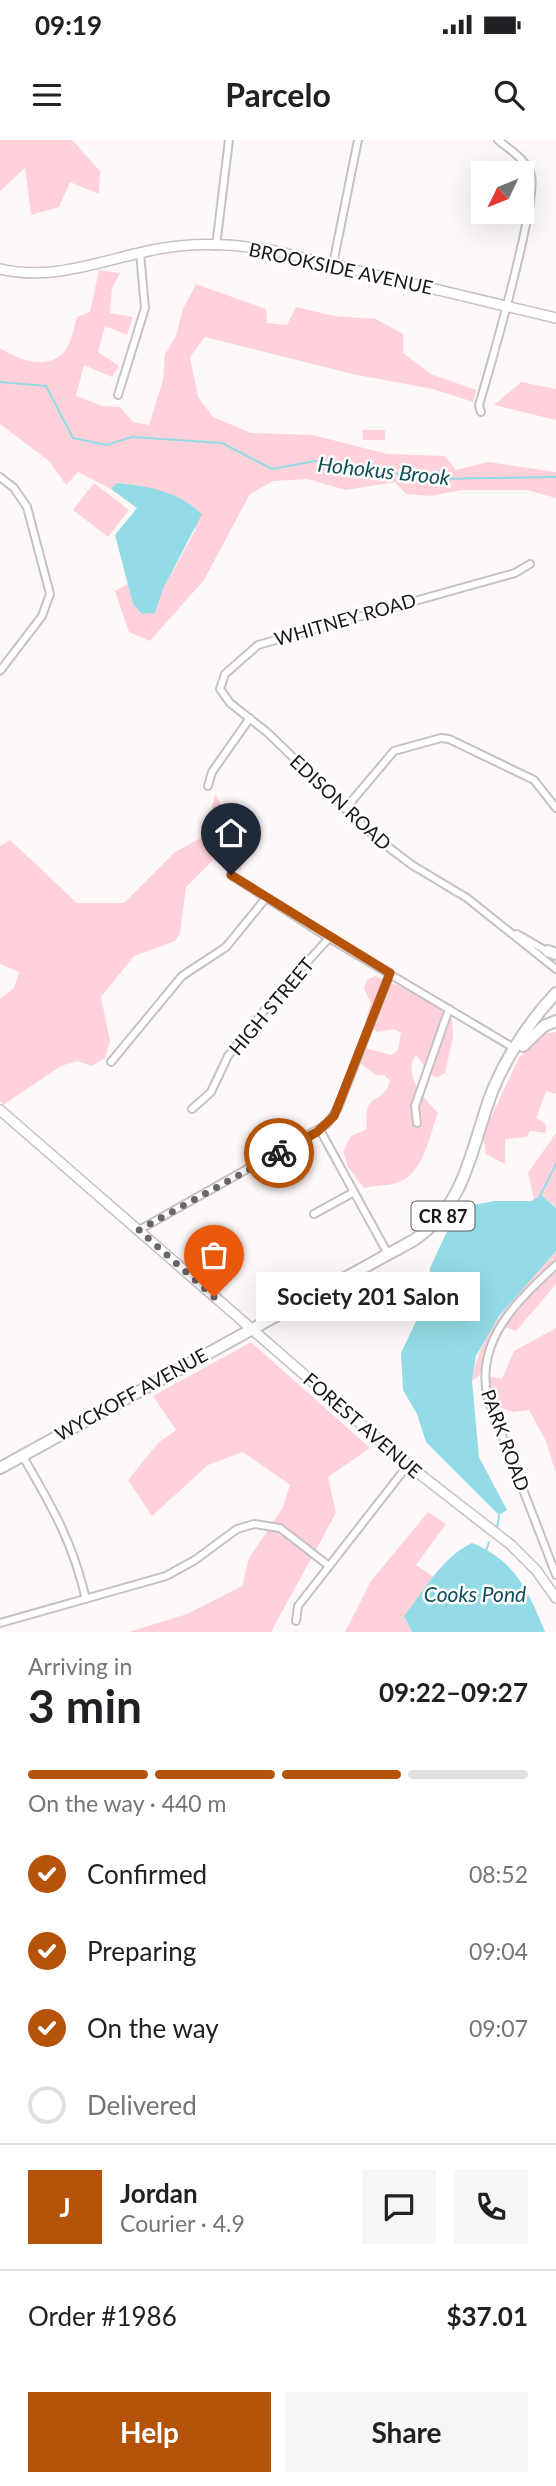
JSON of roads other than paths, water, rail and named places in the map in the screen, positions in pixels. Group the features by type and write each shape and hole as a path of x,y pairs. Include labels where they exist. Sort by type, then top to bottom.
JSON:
{"main road":[{"name":"BROOKSIDE AVENUE","path":"0,269 27,274 63,272 140,253 216,246 258,248 556,318"},
{"name":"WYCKOFF AVENUE","path":"0,1468 424,1233 452,1203 469,1166 487,1106 514,1048 556,993"},
{"path":"505,1066 534,1034 556,1021"},
{"name":"FOREST AVENUE","path":"0,1110 408,1465 524,1557 556,1598"}],"street":[{"path":"216,246 229,140"},
{"path":"333,264 358,140"},
{"path":"481,412 479,405 532,187 526,164 499,140"},
{"path":"118,395 145,308 140,253"},
{"path":"0,477 14,488 27,507 50,594 42,616 0,671"},
{"name":"WHITNEY ROAD","path":"250,718 223,695 220,683 238,660 258,645 515,573 530,564"},
{"path":"208,786 212,772 250,718"},
{"name":"EDISON ROAD","path":"250,718 385,845 467,898 556,969"},
{"path":"345,809 394,751 441,738 449,738 534,780 556,808"},
{"path":"231,875 329,938 514,1048"},
{"path":"111,1062 185,973 226,947 266,898"},
{"name":"EDISON ROAD","path":"506,928 553,954"},
{"name":"HIGH STREET","path":"192,1110 211,1092 228,1056 270,1003 329,938"},
{"path":"139,1230 320,1130 338,1108 390,973"},
{"path":"417,1123 415,1106 449,1009"},
{"path":"320,1130 388,1254"},
{"path":"314,1214 354,1192"},
{"name":"PARK ROAD","path":"556,1265 534,1285 496,1331 487,1353 484,1376 488,1399 556,1575"},
{"path":"22,1455 65,1531 77,1561 86,1600"},
{"path":"296,1621 298,1606 408,1465"},
{"path":"0,1623 166,1576 195,1560 237,1529 254,1524 280,1528 329,1566"},
{"path":"548,1552 556,1549"}],"water":[{"path":"116,483 162,491 183,500 202,514 163,589 155,613 142,614 133,604 115,535 137,508 111,489"},
{"path":"541,1195 556,1208 556,1251 499,1316 476,1356 472,1381 479,1457 507,1510 499,1515 426,1442 417,1414 403,1390 401,1353 429,1294 430,1268 449,1227 467,1206 494,1201 531,1201"},
{"name":"Cooks Pond","path":"472,1543 487,1550 510,1568 526,1591 545,1632 412,1632 404,1616 443,1565"}],"waterway":[{"name":"Hohokus Brook","path":"0,382 46,386 73,438 106,445 132,437 222,443 272,469 315,461 432,479 556,477"},
{"name":"Hohokus Brook","path":"540,1196 556,1164"},
{"path":"497,1528 499,1516"},
{"path":"486,1551 489,1542"}],"place":[{"name":"Society 201 Salon","path":"214,1297"}]}
